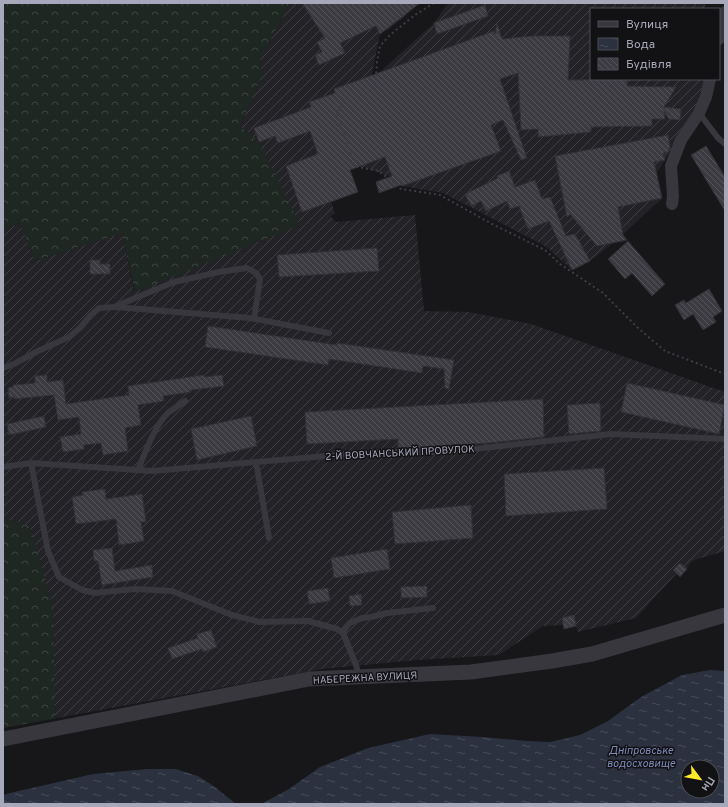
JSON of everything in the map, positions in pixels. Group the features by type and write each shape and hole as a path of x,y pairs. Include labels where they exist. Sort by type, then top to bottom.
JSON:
{"street":[{"path":"720,34 725,12"},
{"path":"672,204 673,196 671,166 681,140 699,113 706,97 710,80"},
{"name":"НАБЕРЕЖНА ВУЛИЦЯ","path":"3,739 309,680 470,672 552,661 592,654 725,615"}],"lane":[{"path":"699,113 718,138 725,144"},
{"path":"115,307 174,282 219,272 247,268 256,273 260,279 254,319"},
{"path":"3,368 69,337 99,308 115,307 254,319 328,333"},
{"path":"138,470 159,425 167,415 185,402"},
{"name":"2-Й ВОВЧАНСЬКИЙ ПРОВУЛОК","path":"3,467 31,463 152,471 373,452 447,452 610,434 725,439"},
{"path":"256,462 269,538"},
{"path":"31,463 48,551 59,577 82,590 95,593 134,589 172,591 232,615 260,622 308,621 336,629 343,634 356,665 359,677"},
{"path":"343,634 346,627 350,623 362,618 387,613 433,608"}],"path":[{"path":"434,3 415,15 390,35 380,46 376,77 372,92 343,103 337,112 350,150 358,167 379,172 401,189 440,195 492,224 545,250 560,264 603,293 637,327 665,351 725,374"}],"shaded area":[{"path":"290,3 420,3 388,30 380,33 369,89 349,169 358,192 331,201 335,214 330,216 336,222 415,215 424,311 468,312 531,324 725,392 725,551 695,560 690,563 680,577 676,574 636,618 578,632 576,626 564,629 563,625 543,626 499,655 416,660 322,669 3,728 3,230 20,223 35,261 122,233 134,291 259,142 240,126 262,73 259,62"},
{"path":"448,3 705,3 705,8 590,8 590,80 705,80 702,94 671,151 656,174 662,198 617,240 590,261 572,270 545,246 443,193 402,186 392,177 361,166 384,85 380,72 434,23"}],"green space":[{"path":"3,3 290,3 259,62 263,73 240,126 259,142 300,225 135,292 122,233 35,261 20,223 3,230"},
{"path":"3,520 11,520 30,526 53,607 55,718 3,728"}],"water":[{"name":"Дніпровське водосховище","path":"710,670 725,671 725,804 261,804 289,789 320,767 368,748 430,734 550,742 580,735 608,721 641,697 682,675"},
{"path":"147,769 176,769 198,776 215,787 236,804 3,804 3,795 10,793 93,774"}],"building":[{"path":"302,3 420,3 380,34 376,26 340,43 345,53 319,65 315,55 322,52 317,42 325,38"},
{"path":"485,5 488,16 437,34 434,23"},
{"path":"497,23 502,39 532,36 570,36 568,80 627,80 627,86 676,87 664,107 681,109 680,120 669,119 664,111 665,119 652,119 652,126 591,127 591,132 538,137 538,129 521,130 518,73 500,79 527,158 521,160 503,120 491,125 501,151 379,193 376,182 392,176 385,157 350,170 358,192 302,212 286,166 318,154 310,131 278,143 275,136 259,142 254,128 311,107 309,102 335,93 334,89 494,31 495,34"},
{"path":"668,135 670,147 668,152 663,153 665,160 654,162 662,198 618,207 623,235 627,240 597,246 570,214 567,217 555,156"},
{"path":"706,146 725,177 725,211 691,155"},
{"path":"509,171 515,187 535,180 542,199 550,197 566,236 575,234 590,261 572,270 549,221 528,229 519,206 510,209 507,201 486,211 481,201 471,206 465,194"},
{"path":"628,241 665,284 652,296 632,273 625,279 608,259"},
{"path":"377,248 379,271 279,277 277,255"},
{"path":"90,260 100,260 100,264 110,264 110,274 90,274"},
{"path":"709,289 722,311 713,317 716,322 703,330 693,314 684,320 675,305 684,300 686,303"},
{"path":"208,326 454,360 449,389 445,388 444,369 423,366 422,373 329,359 328,365 205,347"},
{"path":"47,375 47,382 63,380 66,404 129,395 128,386 204,375 204,377 222,375 224,386 191,390 191,392 163,396 164,401 138,405 141,425 125,428 128,451 103,455 101,443 84,445 84,449 63,452 60,437 81,434 79,417 58,420 54,395 14,399 14,397 9,398 8,388 13,387 13,385 35,383 35,376"},
{"path":"627,383 725,405 719,434 621,412"},
{"path":"543,399 544,437 489,443 433,446 433,448 398,448 398,439 307,444 305,412"},
{"path":"600,403 601,431 569,434 567,405"},
{"path":"44,416 46,427 9,435 7,424"},
{"path":"251,416 257,446 197,460 191,429"},
{"path":"604,468 607,509 506,516 504,474"},
{"path":"105,489 106,499 142,494 146,522 141,522 144,541 119,545 116,519 76,524 72,497 83,495 82,492"},
{"path":"471,505 473,538 395,544 392,512"},
{"path":"112,548 115,571 152,565 153,577 102,585 98,561 94,561 93,550"},
{"path":"387,549 390,569 334,578 331,558"},
{"path":"680,563 687,569 680,577 673,570"},
{"path":"427,586 427,597 401,598 401,587"},
{"path":"328,588 330,601 309,604 307,591"},
{"path":"361,594 362,605 350,606 349,596"},
{"path":"574,615 576,626 564,629 562,618"},
{"path":"211,630 217,647 203,652 202,649 172,659 168,648 198,638 197,634"}]}
